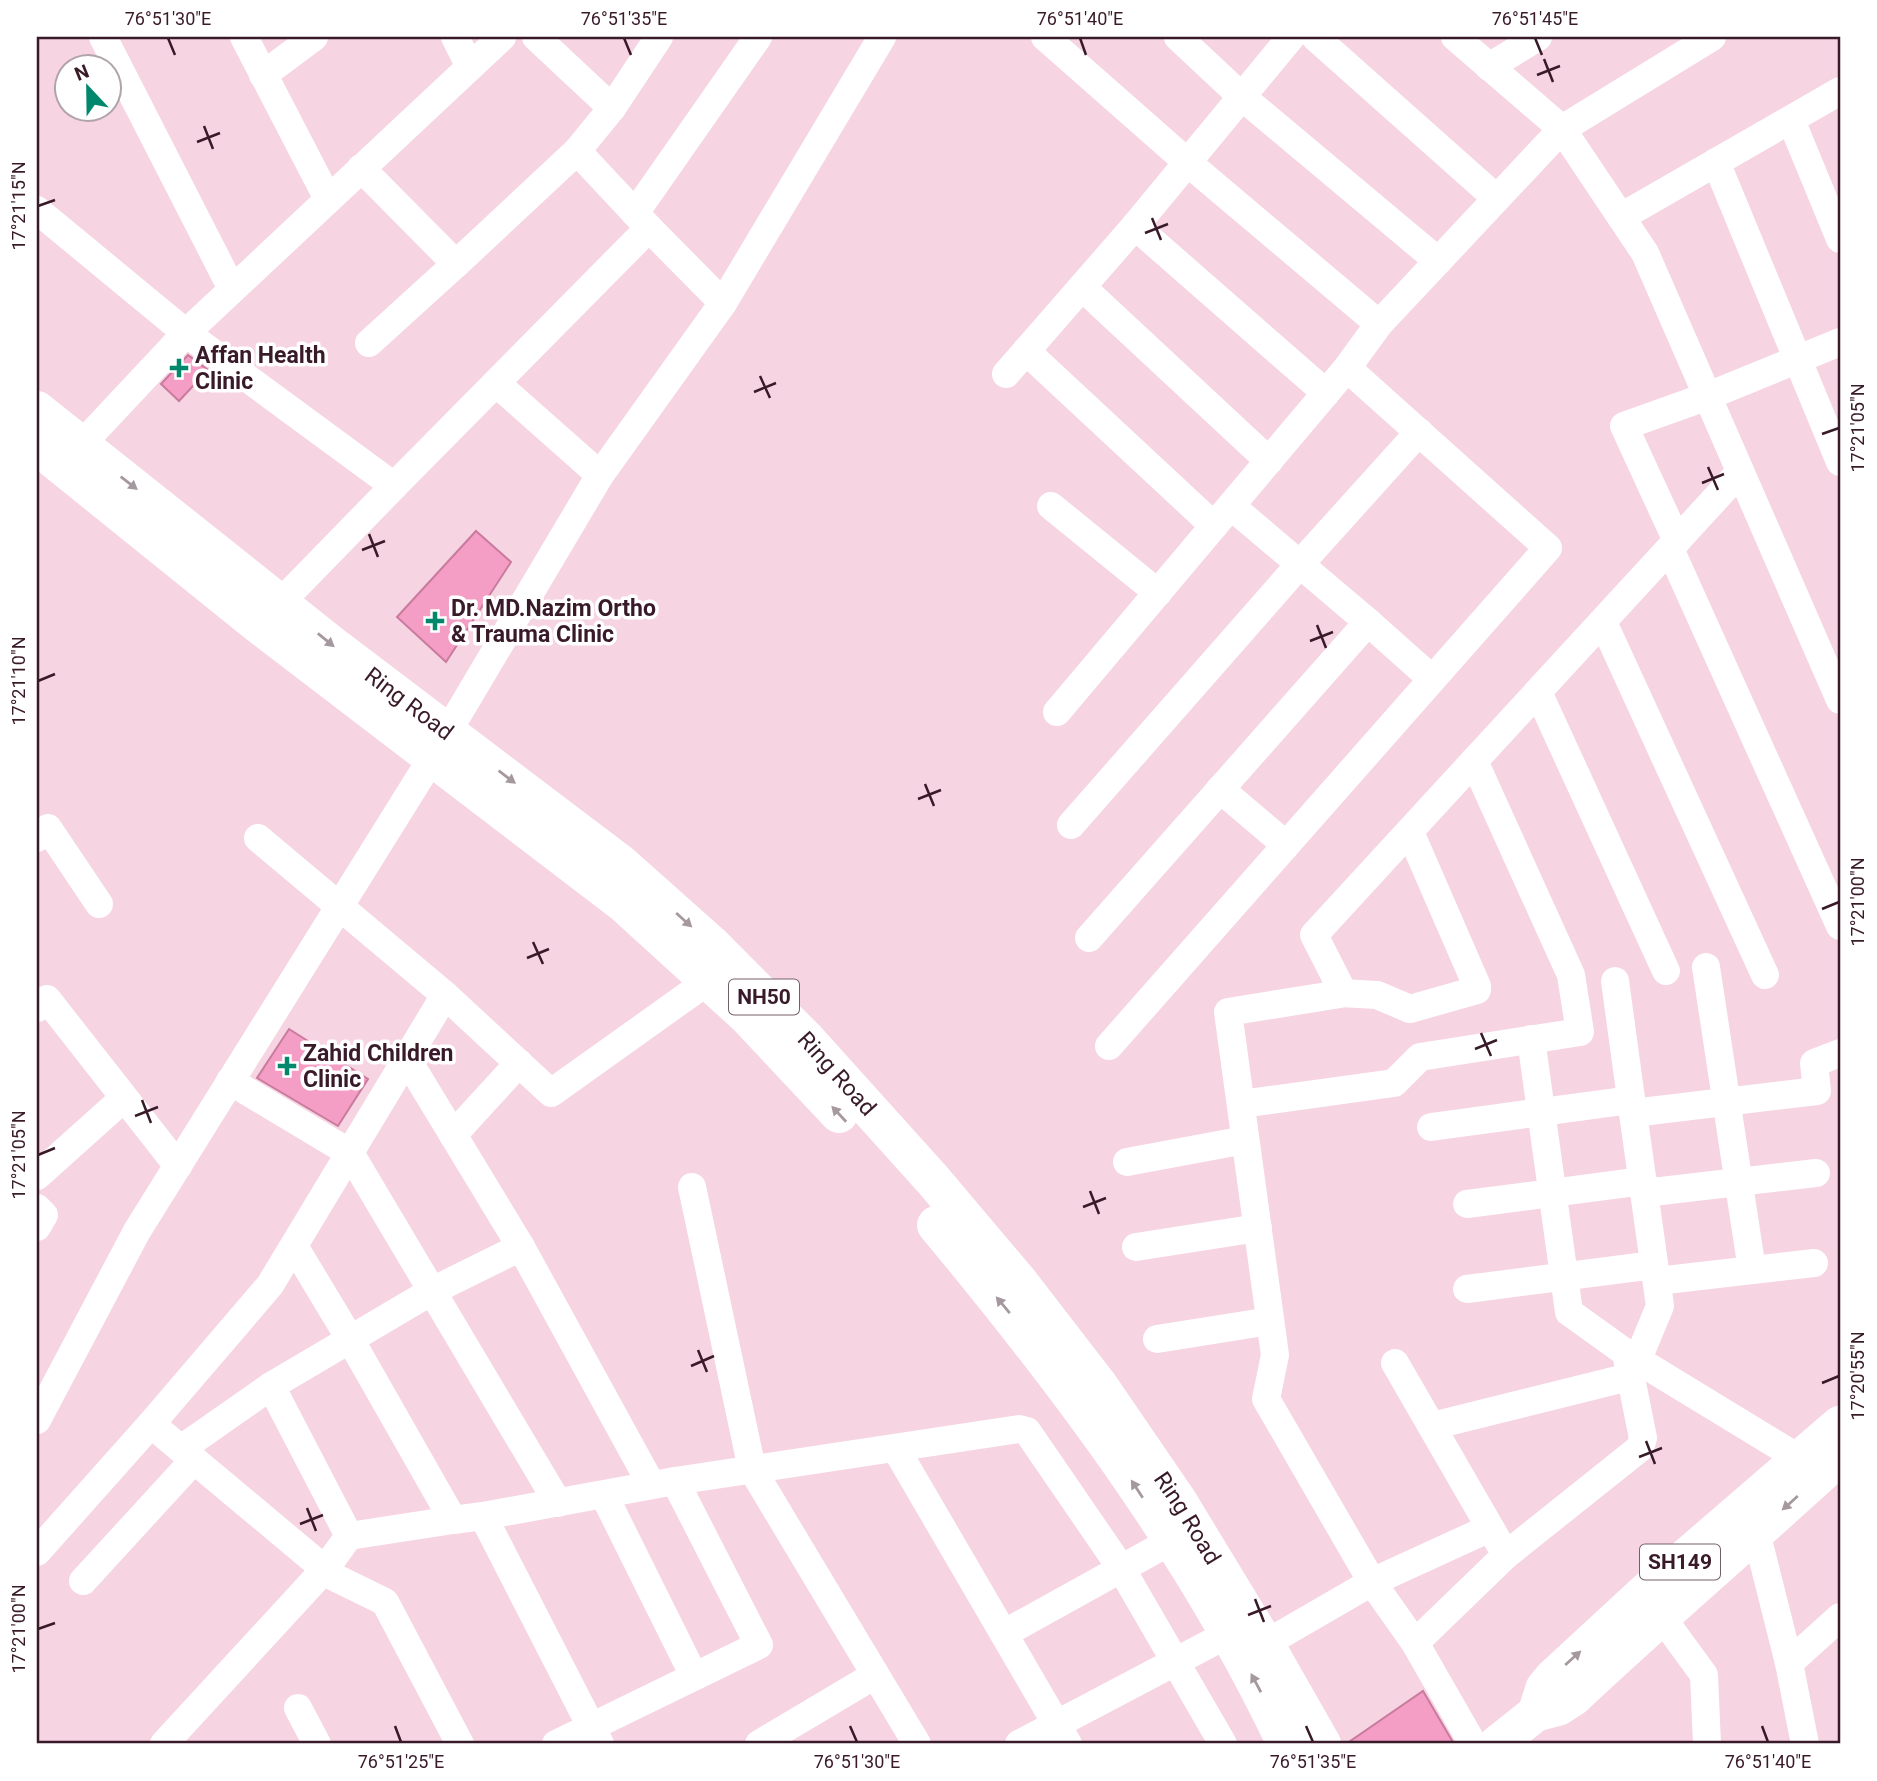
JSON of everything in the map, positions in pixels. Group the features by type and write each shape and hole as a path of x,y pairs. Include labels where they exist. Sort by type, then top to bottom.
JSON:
{"highway":[{"name":"Ring Road","path":"37,410 336,648 439,744 624,904 747,1016 886,1164 1013,1317 1100,1432 1228,1634 1258,1685 1286,1744"},
{"name":"Ring Road","path":"37,446 249,616 621,864 712,945 834,1069 933,1180 1020,1283 1098,1384 1178,1501 1322,1744"}],"main road":[{"name":"SH149","path":"1752,1518 1800,1459 1840,1424"},
{"name":"SH149","path":"1497,1744 1536,1713 1544,1688 1553,1677 1652,1605 1752,1518 1840,1457"}],"street":[{"path":"244,37 328,199"},
{"path":"263,75 314,37"},
{"path":"455,37 470,67"},
{"path":"82,445 186,333 502,37"},
{"path":"536,37 612,108"},
{"path":"369,343 577,151 612,108 659,37"},
{"path":"281,603 496,383 642,220 758,37"},
{"path":"37,1420 137,1231 439,744 600,475 723,303 882,37"},
{"path":"1045,37 1187,162 1379,324"},
{"path":"1178,37 1241,96 1438,261"},
{"path":"1006,374 1135,226 1291,37"},
{"path":"1315,37 1496,198"},
{"path":"1455,37 1562,129 1645,253 1740,472 1833,666 1840,700"},
{"path":"1489,67 1538,37"},
{"path":"1057,712 1347,368 1379,324 1562,129 1712,37"},
{"path":"110,40 232,289"},
{"path":"1621,217 1840,91"},
{"path":"1791,120 1840,239"},
{"path":"577,151 723,303"},
{"path":"1716,162 1840,462"},
{"path":"361,168 457,264"},
{"path":"37,210 186,333 394,486"},
{"path":"1135,226 1326,393"},
{"path":"1082,287 1269,461"},
{"path":"1840,342 1708,397 1624,426 1673,545 1840,926"},
{"path":"1026,351 1222,516 1300,564 1432,679"},
{"path":"1109,1046 1548,548 1347,368"},
{"path":"496,383 600,475"},
{"path":"1071,825 1419,432"},
{"path":"1341,993 1341,988 1314,935 1740,472"},
{"path":"1051,506 1158,593"},
{"path":"1089,937 1368,622"},
{"path":"1603,622 1765,975"},
{"path":"1538,692 1666,971"},
{"path":"1241,1104 1394,1083 1420,1057 1580,1032 1571,975 1475,761"},
{"path":"1220,789 1286,845"},
{"path":"41,825 99,904"},
{"path":"1409,832 1477,990 1410,1009 1377,995 1341,993 1228,1012 1275,1355 1266,1399 1372,1582 1415,1643 1473,1744"},
{"path":"258,838 445,995 551,1093 708,981"},
{"path":"1706,967 1752,1270"},
{"path":"1415,1643 1506,1555 1640,1448 1643,1438 1631,1363 1660,1306 1615,981"},
{"path":"37,1552 270,1285 445,995"},
{"path":"40,997 178,1166"},
{"path":"1531,1039 1571,1316 1631,1363 1800,1459"},
{"path":"1431,1127 1541,1112 1728,1101 1817,1091 1814,1063 1840,1054"},
{"path":"407,1059 759,1646 694,1676 596,1735 556,1744"},
{"path":"453,1135 519,1063"},
{"path":"230,1081 350,1153 558,1503"},
{"path":"37,1176 124,1098"},
{"path":"1127,1162 1245,1140"},
{"path":"1467,1204 1554,1193 1740,1182 1816,1173"},
{"path":"692,1187 752,1469 917,1744"},
{"path":"37,1208 44,1215 37,1227"},
{"path":"1136,1247 1258,1228"},
{"path":"293,1246 350,1339 453,1520"},
{"path":"83,1581 187,1455 271,1386 432,1291 521,1247"},
{"path":"1467,1289 1564,1276 1752,1270 1814,1263"},
{"path":"1157,1339 1270,1321"},
{"path":"1395,1363 1506,1555"},
{"path":"1432,1426 1631,1363"},
{"path":"271,1386 349,1536"},
{"path":"151,1424 334,1577 385,1602 460,1744"},
{"path":"164,1744 325,1569 349,1536 483,1516 663,1483 1019,1429 1027,1431 1121,1568 1223,1744"},
{"path":"896,1449 1062,1734"},
{"path":"604,1495 694,1676"},
{"path":"483,1516 596,1735"},
{"path":"1752,1518 1789,1663 1805,1744"},
{"path":"1265,1644 1372,1582 1490,1528"},
{"path":"1005,1633 1171,1541"},
{"path":"1652,1605 1704,1675 1707,1744"},
{"path":"1789,1663 1840,1617"},
{"path":"1019,1744 1062,1734 1177,1662 1228,1634"},
{"path":"759,1744 875,1675"},
{"path":"298,1708 317,1744"}],"building":[{"path":"188,355 208,370 179,401 161,384"},
{"path":"476,531 511,562 446,662 397,617"},
{"path":"289,1029 368,1079 338,1126 257,1078"},
{"path":"1423,1691 1454,1744 1346,1744"}],"place":[{"name":"Affan Health Clinic","path":"179,368"},
{"name":"Dr. MD.Nazim Ortho & Trauma Clinic","path":"435,621"},
{"name":"Zahid Children Clinic","path":"287,1066"}]}
